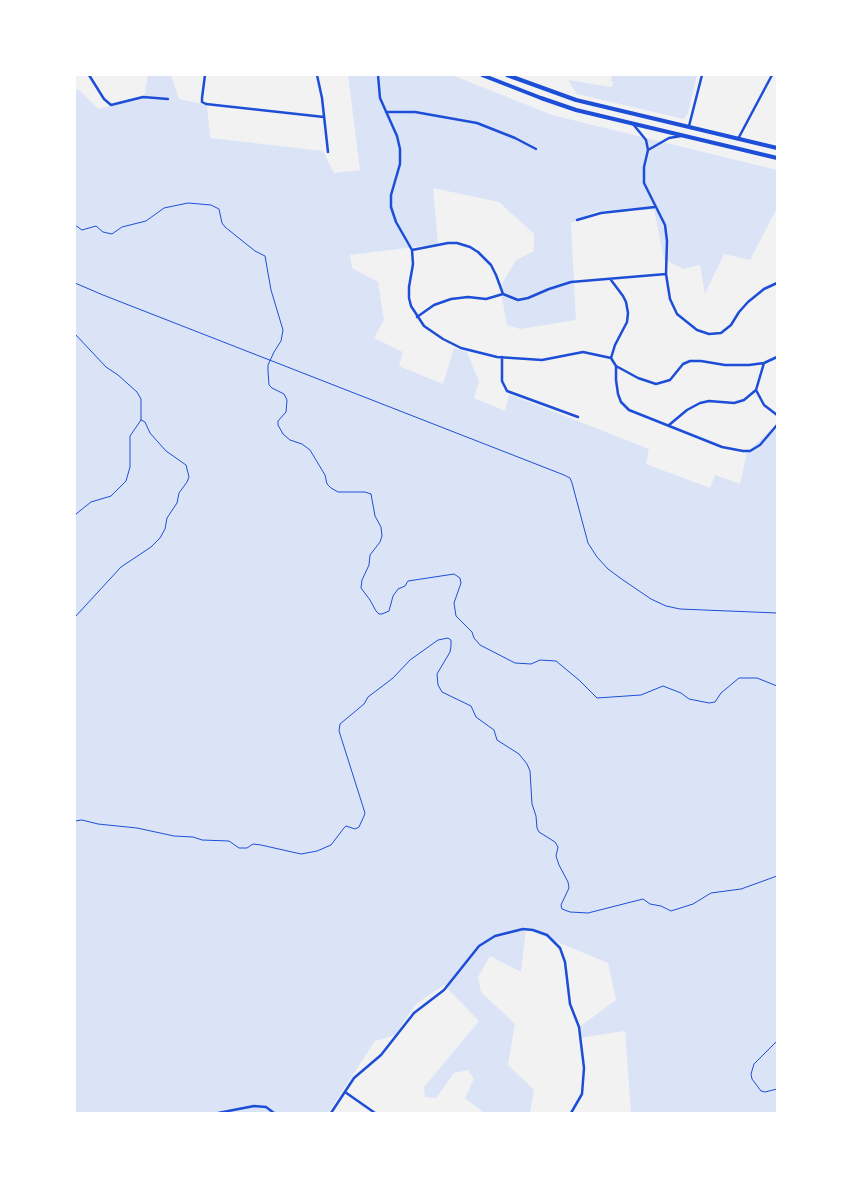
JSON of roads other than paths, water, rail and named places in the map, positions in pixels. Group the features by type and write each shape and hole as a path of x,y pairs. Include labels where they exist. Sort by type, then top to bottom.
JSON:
{"highway":[{"path":"482,75 558,104 777,158"},
{"path":"507,75 576,100 777,148"}],"street":[{"path":"89,75 104,99 111,105 144,97 168,99"},
{"path":"205,75 202,102 206,104 324,118"},
{"path":"316,75 328,152"},
{"path":"378,75 380,98 397,136 400,149 400,164 391,195 391,208 396,222 412,250 413,264 409,298 417,317 430,330 461,348 475,352 502,357 542,360 583,352 612,358"},
{"path":"689,126 702,75"},
{"path":"738,138 772,75"},
{"path":"386,112 415,112 478,123 536,149"},
{"path":"631,122 646,140 648,150 643,179 666,230 666,274 670,299 674,309 683,320 702,332 716,334 727,330 748,302 764,289 777,283"},
{"path":"648,150 669,138 686,135"},
{"path":"577,220 600,213 655,207"},
{"path":"412,250 448,243 457,243 470,247 491,265 503,294"},
{"path":"417,317 434,305 451,299 468,297 486,299 503,294 514,299 522,299 565,284 585,280 611,280 666,274"},
{"path":"611,280 623,296 628,313 624,330 615,345 612,358 617,366 638,378 656,384 670,380 683,364 690,361 733,366 764,363 777,357"},
{"path":"502,357 502,381 507,391 578,417"},
{"path":"668,425 687,410 700,403 709,401 737,402 744,400 756,390 764,363"},
{"path":"617,366 617,391 624,405 639,415 722,447 750,451 760,445 777,425"},
{"path":"756,390 764,405 777,415"},
{"path":"331,1113 358,1074 386,1050 414,1013 444,990 479,946 494,936 514,930 528,929 544,933 557,944 565,962 570,1004 579,1027 583,1060 581,1097 571,1113"},
{"path":"345,1092 374,1113"},
{"path":"218,1113 254,1106 266,1107 274,1113"}]}
